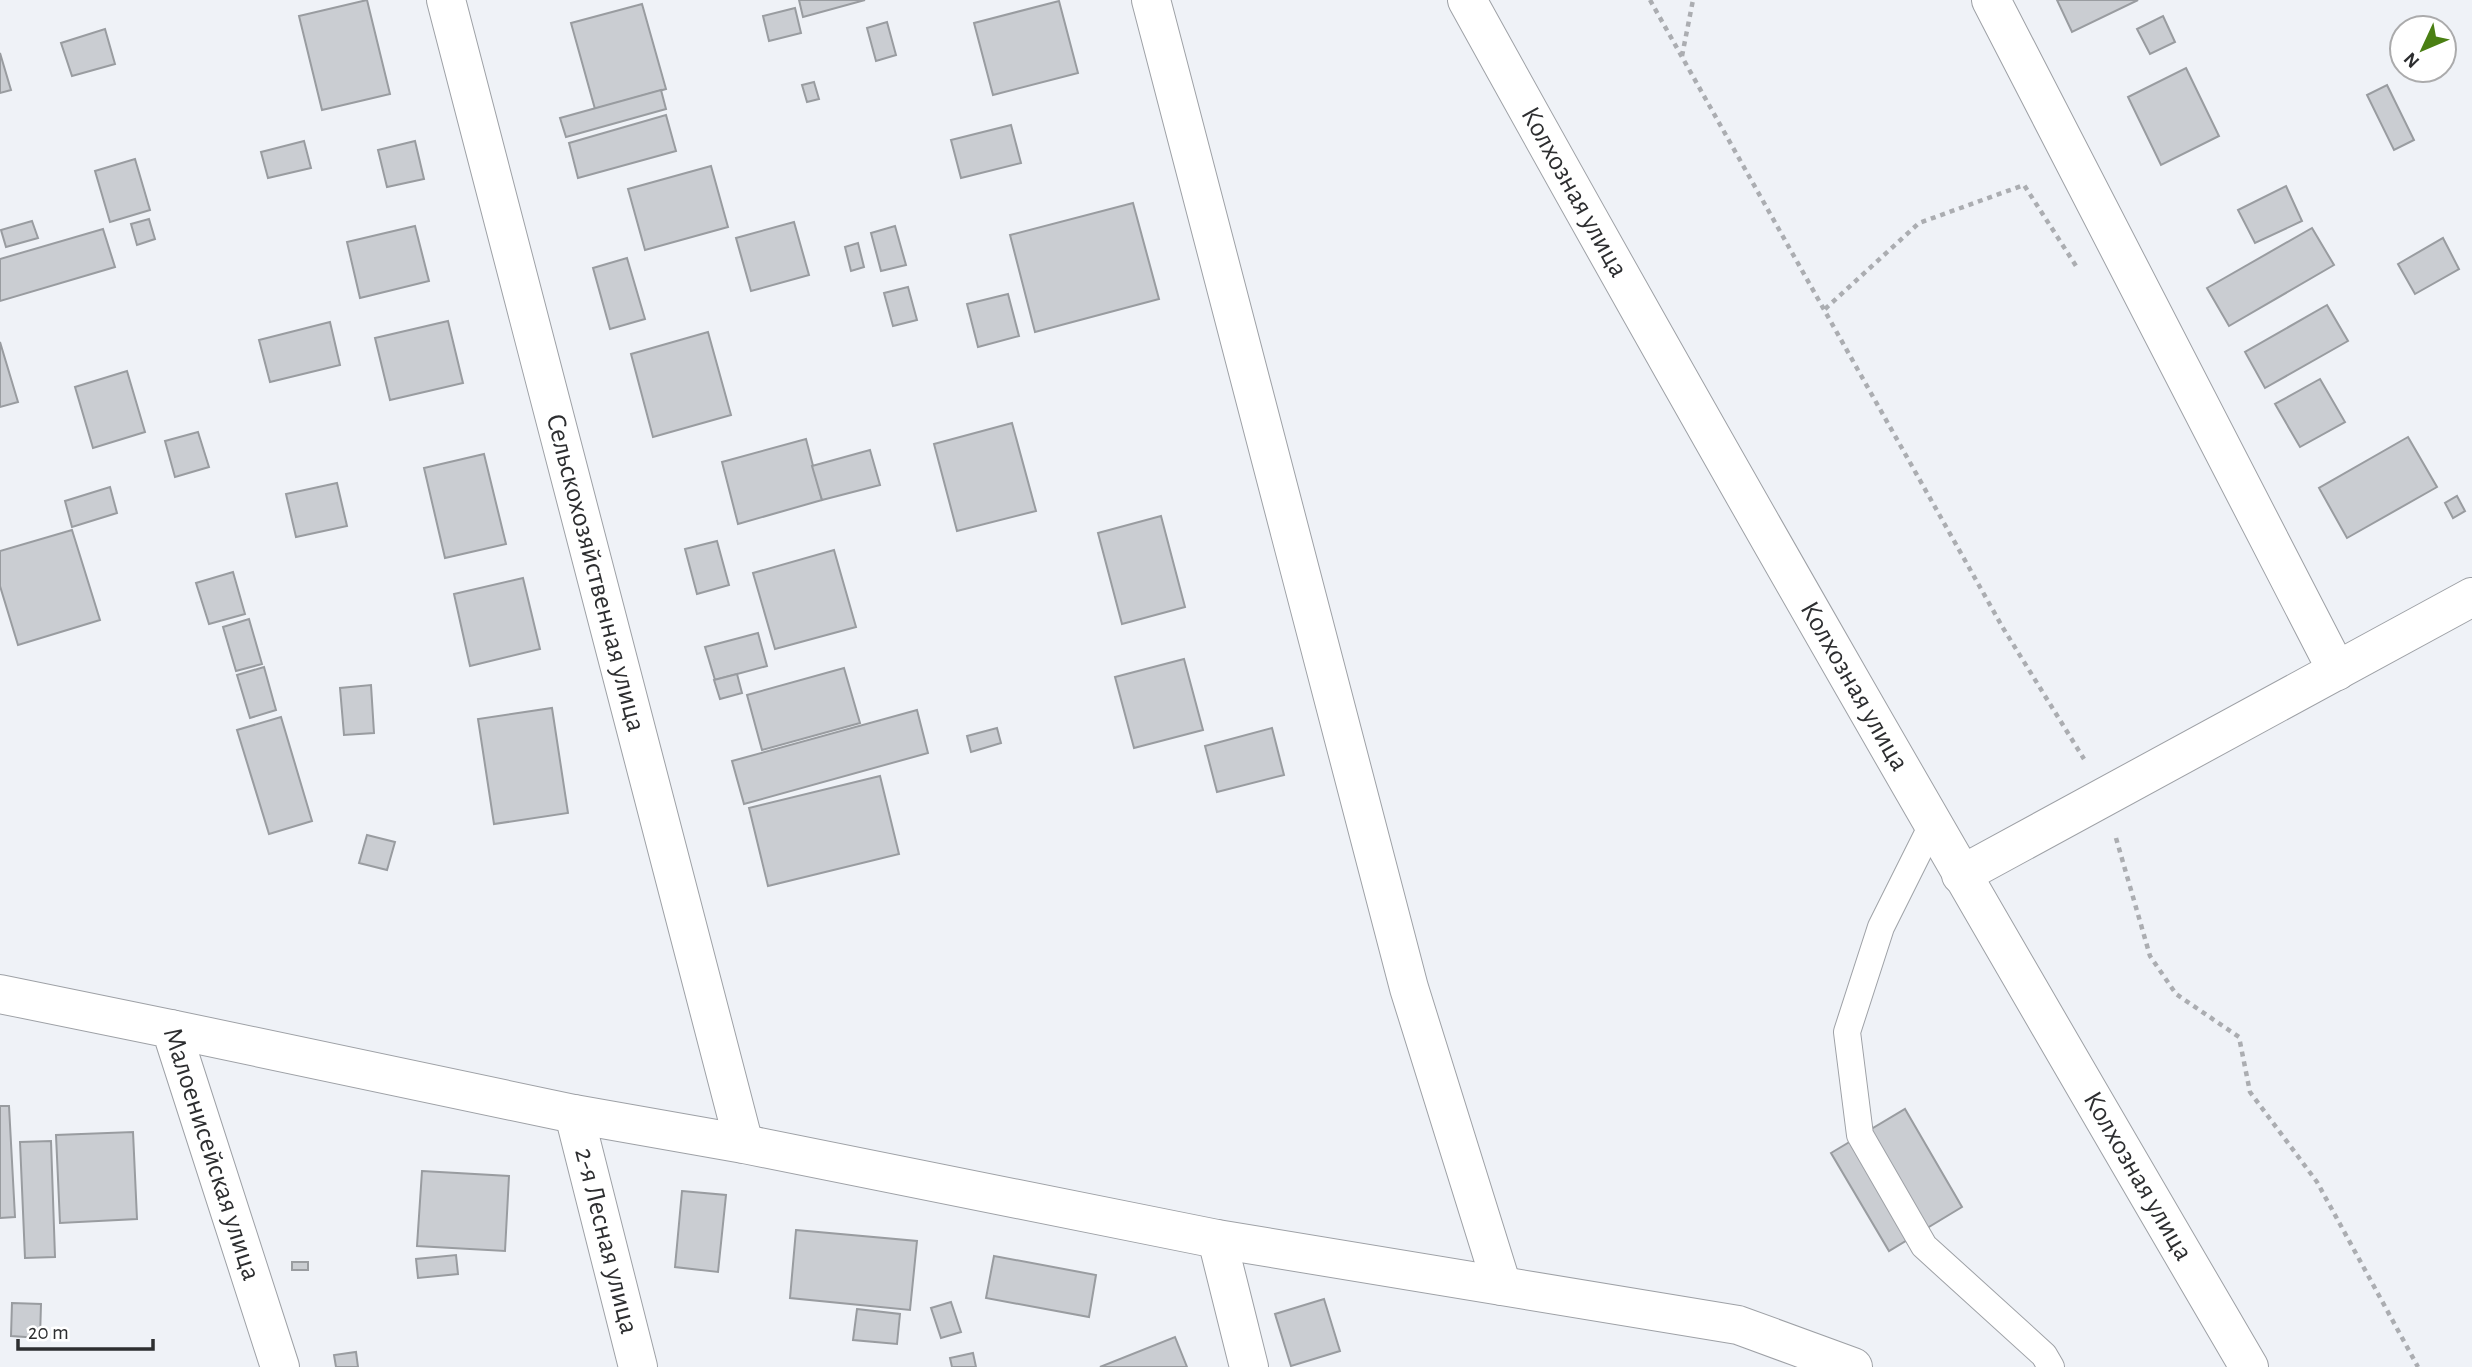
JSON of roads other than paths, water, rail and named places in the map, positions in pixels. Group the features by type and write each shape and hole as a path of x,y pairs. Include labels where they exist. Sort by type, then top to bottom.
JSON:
{"street":[{"name":"Сельскохозяйственная улица","path":"446,0 744,1144"},
{"path":"1151,0 1409,988 1502,1286"},
{"name":"Колхозная улица","path":"1466,0 1932,825 2249,1367"},
{"path":"1990,0 2337,671"},
{"path":"1961,875 2472,597"},
{"name":"Малоенисейская улица","path":"1,990 171,1028 280,1367"},
{"path":"171,1028 574,1114 744,1144 1217,1239 1738,1325 1853,1367"},
{"name":"2-я Лесная улица","path":"574,1114 638,1367"},
{"path":"1217,1239 1249,1367"}],"lane":[{"path":"1932,825 1881,927 1847,1032 1860,1135 1924,1246 2044,1354 2051,1367"}]}
